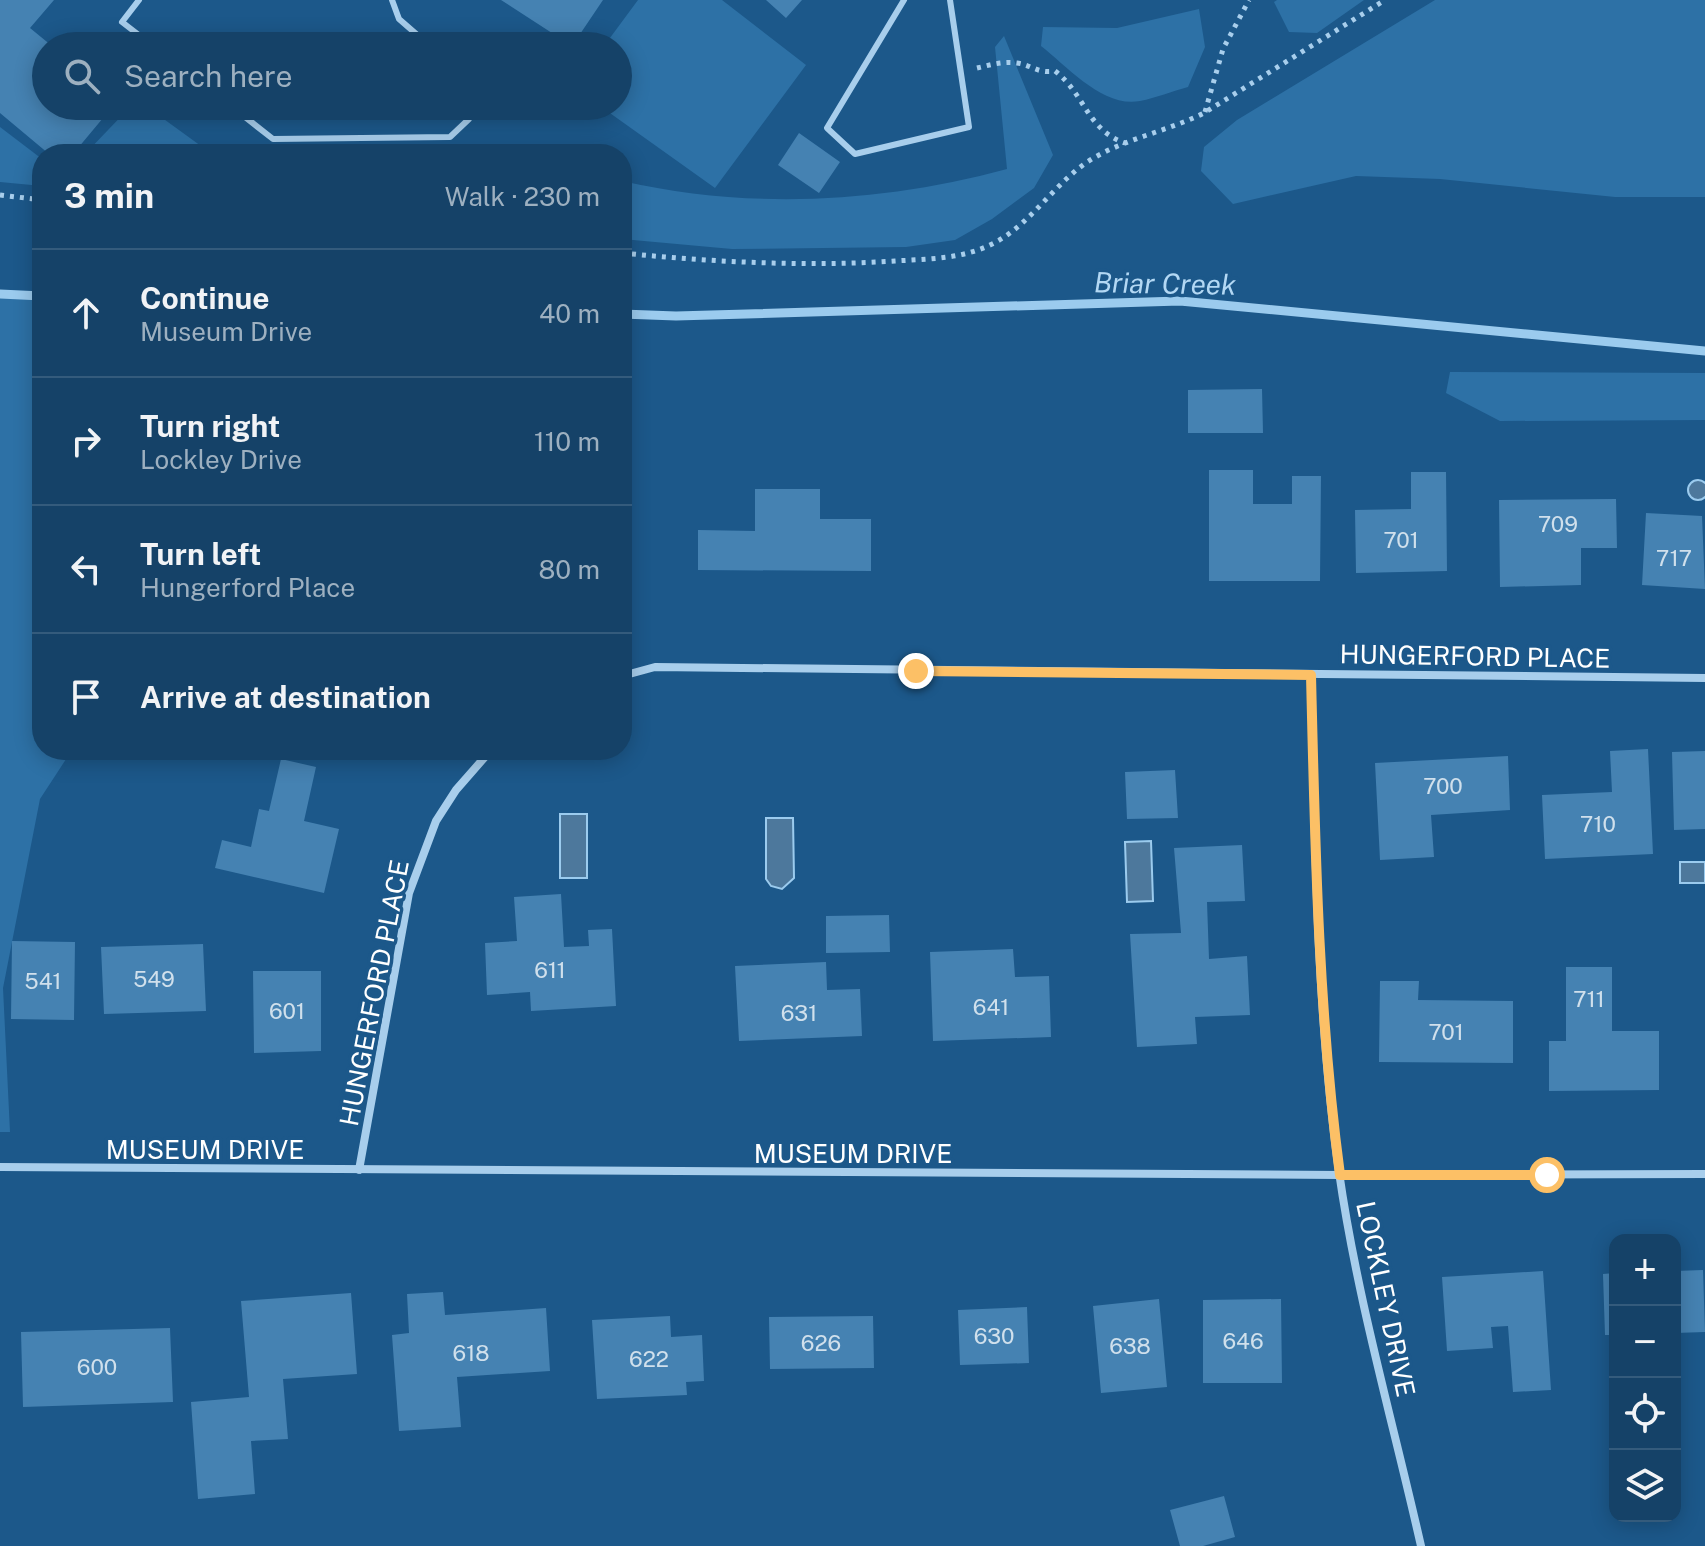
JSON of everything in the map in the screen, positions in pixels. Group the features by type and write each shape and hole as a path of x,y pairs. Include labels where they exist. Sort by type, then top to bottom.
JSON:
{"street":[{"name":"HUNGERFORD PLACE","path":"632,673 655,667 1705,678"},
{"name":"LOCKLEY DRIVE","path":"1311,675 1315,843 1329,1096 1340,1175 1421,1546"},
{"name":"HUNGERFORD PLACE","path":"359,1170 409,893 436,821 456,790 482,760"},
{"name":"MUSEUM DRIVE","path":"0,1167 1340,1175 1705,1174"}],"lane":[{"path":"135,32 122,22 139,0"},
{"path":"392,0 399,19 414,32"},
{"path":"904,0 827,128 855,154 969,127 950,0"},
{"path":"249,120 273,139 450,137 468,120"}],"path":[{"path":"1204,113 1223,49 1249,0"},
{"path":"632,254 777,264 855,264 953,257 993,243 1014,230 1074,171 1126,144 1177,127 1204,113 1385,0"},
{"path":"960,72 1001,62 1021,63 1040,73 1055,71 1072,87 1102,133 1126,144"},
{"path":"0,195 32,199"}],"shaded area":[{"path":"638,0 722,0 806,65 715,188 620,120 632,120 632,32 614,32"},
{"path":"1364,0 1317,33 1289,32 1274,2"},
{"path":"1435,0 1705,0 1705,197 1615,197 1440,179 1356,176 1233,204 1201,171 1204,147 1237,120"},
{"path":"1199,9 1205,47 1188,87 1146,100 1126,102 1100,92 1041,46 1043,27 1117,28"},
{"path":"1004,36 1053,155 1034,188 992,219 955,240 906,247 732,249 632,240 632,183 718,196 815,199 912,189 1007,169 995,47"},
{"path":"118,120 165,120 198,144 95,144"},
{"path":"0,127 32,151 32,185 0,182"},
{"path":"0,295 32,296 32,760 65,760 40,799 3,988 10,1132 0,1132"},
{"path":"1450,372 1705,373 1705,420 1500,421 1446,393"},
{"path":"1698,480 1705,483 1705,497 1698,500 1691,497 1688,490 1691,483"},
{"path":"560,814 587,814 587,878 560,878"},
{"path":"766,818 793,818 794,878 782,889 771,886 766,879"},
{"path":"1151,841 1153,901 1127,902 1125,842"},
{"path":"1680,862 1705,862 1705,883 1680,883"}],"building":[{"path":"0,0 54,0 30,28 35,32 32,32 32,120 101,120 81,144 37,144 0,113"},
{"path":"501,0 603,0 581,32 550,32"},
{"path":"766,0 802,0 786,18"},
{"path":"799,133 840,162 819,193 778,165"},
{"path":"1262,389 1263,433 1188,433 1188,390"},
{"path":"1209,470 1253,470 1253,504 1292,504 1292,476 1321,476 1320,581 1209,581"},
{"path":"1411,472 1446,472 1447,571 1356,573 1355,510 1411,509"},
{"path":"755,489 820,489 820,519 871,519 871,571 698,570 698,530 755,531"},
{"path":"1616,499 1617,548 1581,548 1581,585 1500,587 1499,500"},
{"path":"1646,513 1702,516 1705,589 1642,585"},
{"path":"1648,749 1653,854 1545,859 1542,795 1612,792 1610,751"},
{"path":"1705,751 1705,829 1674,830 1672,752"},
{"path":"1508,756 1510,810 1431,815 1434,857 1380,860 1375,763"},
{"path":"281,760 316,767 304,821 339,829 324,893 215,868 222,840 251,847 259,809 269,811"},
{"path":"1175,770 1178,818 1127,819 1125,772"},
{"path":"1242,845 1245,901 1207,902 1209,959 1247,956 1250,1015 1195,1017 1197,1044 1137,1047 1130,934 1181,933 1174,848"},
{"path":"561,894 564,947 589,946 588,930 612,929 616,1006 531,1011 530,992 487,995 485,943 517,941 514,897"},
{"path":"889,915 890,952 826,953 826,916"},
{"path":"12,941 75,942 74,1020 11,1019"},
{"path":"203,944 206,1011 104,1014 101,947"},
{"path":"1013,949 1015,977 1049,976 1051,1037 933,1041 930,952"},
{"path":"826,962 827,990 860,989 862,1036 739,1041 735,966"},
{"path":"1566,967 1612,967 1612,1031 1659,1031 1659,1090 1549,1091 1549,1041 1566,1041"},
{"path":"253,971 321,971 321,1051 254,1053"},
{"path":"1380,981 1419,981 1418,1000 1513,1001 1513,1063 1379,1062"},
{"path":"1703,1270 1705,1332 1681,1333 1681,1271"},
{"path":"1543,1271 1551,1390 1513,1392 1508,1326 1491,1327 1493,1348 1447,1351 1442,1277"},
{"path":"1603,1274 1609,1274 1609,1335 1605,1335"},
{"path":"443,1292 445,1315 546,1308 550,1371 457,1377 461,1427 399,1431 392,1335 409,1333 407,1294"},
{"path":"351,1293 357,1374 283,1379 288,1439 251,1441 255,1494 198,1499 191,1402 249,1397 241,1301"},
{"path":"1159,1299 1167,1387 1101,1393 1093,1306"},
{"path":"1281,1299 1282,1383 1203,1383 1203,1300"},
{"path":"1027,1307 1029,1363 960,1365 958,1310"},
{"path":"670,1316 671,1337 702,1335 704,1381 686,1382 687,1395 597,1399 592,1320"},
{"path":"873,1316 874,1368 770,1369 769,1317"},
{"path":"170,1328 173,1402 23,1407 21,1332"},
{"path":"1224,1496 1235,1537 1203,1546 1180,1546 1170,1510"}],"waterway":[{"name":"Briar Creek","path":"0,294 32,296"},
{"name":"Briar Creek","path":"632,314 676,316 1180,301 1705,351"}],"route":[{"path":"916,671 1311,675 1315,843 1329,1096 1340,1175 1547,1175"}]}
